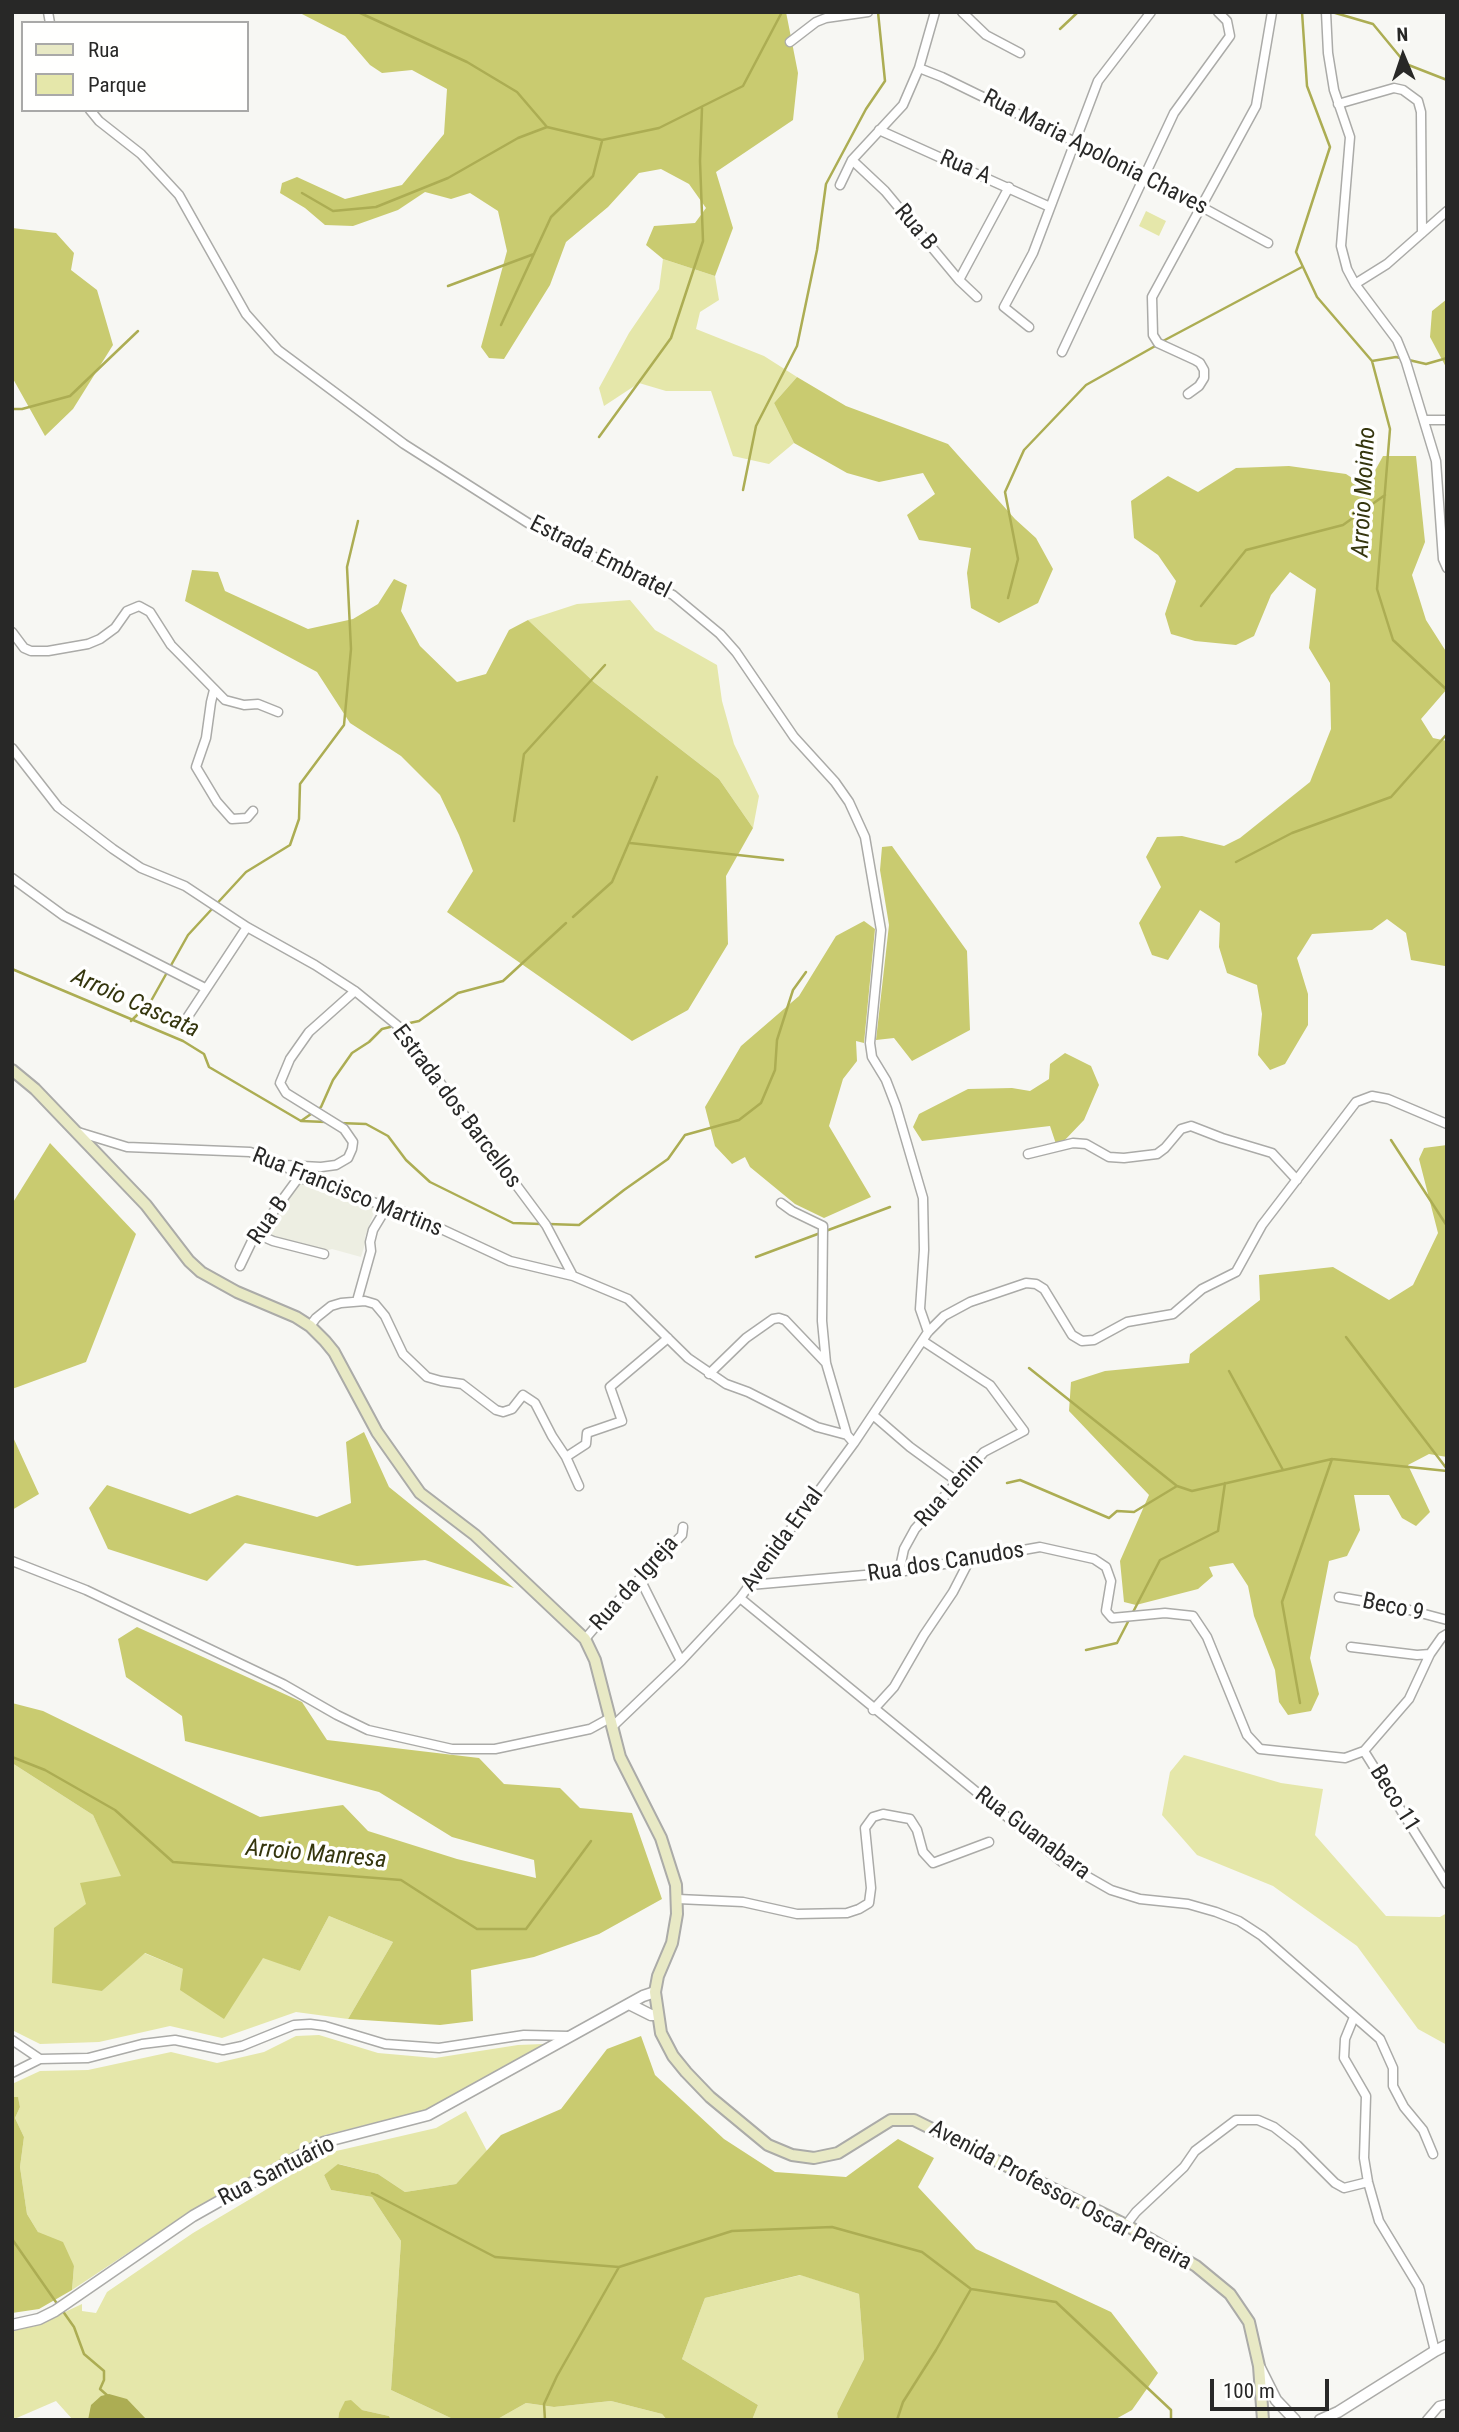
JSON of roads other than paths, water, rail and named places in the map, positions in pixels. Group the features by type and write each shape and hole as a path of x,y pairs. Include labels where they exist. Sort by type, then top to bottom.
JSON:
{"main road":[{"name":"Avenida Professor Oscar Pereira","path":"12,1070 35,1089 146,1205 201,1272 310,1326 334,1352 377,1432 420,1493 475,1535 585,1639 595,1660 627,1774 661,1838 673,1870 678,1899 673,1943 658,1976 655,1992 661,2033 686,2073 768,2146 792,2155 814,2158 838,2153 891,2120 914,2120 1126,2225 1196,2266 1230,2294 1249,2322 1259,2367 1263,2420"}],"street":[{"path":"790,42 816,22 826,18 868,12"},
{"path":"841,186 852,160 903,105 919,68 935,12"},
{"path":"962,12 986,35 1020,53"},
{"path":"1029,327 1004,307 1033,253 1098,81 1151,12"},
{"path":"1062,352 1174,113 1230,36 1227,21 1218,12"},
{"path":"1188,394 1199,386 1204,378 1204,370 1195,360 1158,343 1153,335 1152,298 1255,106 1272,12"},
{"path":"1326,12 1328,53 1339,104 1350,137 1342,246 1347,269 1355,285 1397,340 1424,420 1436,461 1443,559 1447,568"},
{"name":"Rua Maria Apolonia Chaves","path":"919,68 1143,175 1268,243"},
{"path":"1339,104 1394,88 1403,90 1418,101 1421,112 1422,233"},
{"name":"Estrada Embratel","path":"92,112 141,154 179,195 246,314 278,350 404,444 539,530 673,595 720,634 736,652 794,737 835,782 849,802 865,837 881,930 870,1043 872,1057 886,1080 896,1106 923,1198 920,1309 928,1332"},
{"name":"Rua A","path":"879,130 1050,207"},
{"name":"Rua B","path":"852,160 885,191 959,280 977,297"},
{"path":"959,280 1009,187"},
{"path":"1355,285 1387,264 1447,211"},
{"path":"1424,420 1447,420"},
{"path":"12,632 24,648 31,651 88,644 115,628 127,611 139,606 150,612 172,645 225,700 244,705 258,704 278,712"},
{"path":"214,690 206,738 196,767 216,802 232,819 247,818 253,811"},
{"name":"Estrada dos Barcellos","path":"12,748 58,807 141,868 185,886 247,928 315,965 355,991 398,1026 546,1225 573,1276"},
{"path":"12,878 64,916 205,988"},
{"path":"181,1027 247,928"},
{"path":"284,1165 335,1165 348,1158 352,1149 353,1142 344,1129 286,1093 281,1083 290,1059 309,1032 355,991"},
{"path":"928,1332 944,1316 970,1302 1026,1283 1036,1283 1044,1289 1072,1335 1082,1341 1094,1340 1127,1322 1173,1314 1202,1289 1236,1272 1262,1225 1356,1102 1372,1096 1388,1099 1447,1125"},
{"path":"1028,1154 1073,1143 1086,1144 1109,1157 1157,1154 1181,1129 1191,1126 1272,1153 1297,1180"},
{"name":"Rua Francisco Martins","path":"73,1131 127,1147 250,1152 284,1165 299,1177 388,1205 510,1261 573,1276"},
{"name":"Rua B","path":"240,1266 257,1234 299,1177"},
{"path":"781,1203 823,1226 822,1321 827,1363 847,1435 854,1443"},
{"path":"358,1301 371,1251 373,1230 388,1205"},
{"path":"257,1234 273,1241 324,1254"},
{"path":"573,1276 628,1299 688,1358 726,1384 748,1392 817,1427 847,1435"},
{"path":"310,1326 331,1306 358,1301 371,1302 380,1308 403,1354 427,1377 462,1384 503,1412 512,1409 523,1395 528,1398 540,1410 579,1486"},
{"path":"709,1374 746,1338 773,1319 779,1318 785,1320 827,1363"},
{"name":"Avenida Erval","path":"611,1723 681,1661 740,1598 854,1443 928,1332"},
{"path":"566,1457 586,1444 587,1433 622,1420 610,1387 668,1338"},
{"name":"Rua Lenin","path":"899,1572 904,1549 915,1528 984,1452 1024,1431 990,1385 923,1341"},
{"path":"873,1415 910,1447 958,1482"},
{"name":"Rua da Igreja","path":"585,1639 682,1535 683,1527"},
{"name":"Rua dos Canudos","path":"750,1585 899,1572 1040,1547 1094,1559 1106,1567 1111,1581 1107,1611 1112,1618 1165,1613 1193,1616 1207,1637 1247,1735 1260,1749 1345,1758 1364,1751"},
{"path":"12,1561 86,1590 283,1684 368,1730 452,1749 495,1749 611,1723"},
{"path":"873,1710 894,1687 923,1635 953,1592 969,1561"},
{"path":"640,1579 681,1661"},
{"name":"Beco 9","path":"1339,1597 1398,1607 1447,1620"},
{"name":"Rua Guanabara","path":"740,1598 873,1710 1062,1862 1111,1890 1140,1899 1188,1904 1239,1921 1262,1936 1380,2039 1393,2068 1393,2086 1404,2107 1423,2130 1433,2154"},
{"path":"1364,1751 1409,1699 1430,1654 1447,1634"},
{"path":"1351,1647 1430,1654"},
{"name":"Beco 11","path":"1364,1751 1447,1884"},
{"path":"678,1899 743,1902 797,1914 828,1914 859,1909 869,1903 871,1888 865,1828 873,1817 883,1814 909,1819 916,1830 923,1852 933,1863 989,1842"},
{"name":"Rua Santuário","path":"12,2325 38,2319 55,2311 193,2216 324,2142 428,2115 655,1992"},
{"path":"629,2004 651,2015 657,2015"},
{"path":"1354,2017 1345,2039 1344,2058 1366,2096 1364,2158 1368,2182 1379,2221 1419,2287 1435,2351"},
{"path":"12,2073 40,2059 88,2059 142,2044 175,2040 223,2050 242,2046 294,2025 325,2026 385,2043 439,2048 524,2035 571,2037"},
{"path":"12,2040 40,2059"},
{"path":"1126,2225 1136,2212 1184,2167 1195,2151 1236,2120 1258,2120 1274,2127 1297,2145 1335,2183 1344,2188 1368,2182"},
{"path":"1320,2420 1338,2412 1447,2346"},
{"path":"1259,2367 1276,2400 1295,2420"},
{"path":"1427,2420 1439,2406 1447,2404"},
{"path":"1338,2412 1347,2420"}],"waterway":[{"path":"358,12 467,62 517,92 547,127"},
{"path":"302,193 333,211 376,207 448,178 518,138 547,127 602,140 659,128 743,86 782,12"},
{"path":"743,490 756,426 797,346 817,250 826,184 866,109 885,81 878,12"},
{"path":"1060,29 1078,12"},
{"name":"Arroio Moinho","path":"1302,12 1307,86 1330,147 1296,252 1317,297 1372,361 1390,429 1377,589 1393,640 1447,690"},
{"path":"1332,12 1373,24 1406,64 1447,80"},
{"path":"599,437 671,338 703,241 700,161 702,108"},
{"path":"501,325 551,217 593,176 602,141"},
{"path":"448,286 534,254"},
{"path":"1163,341 1302,267"},
{"path":"12,409 22,409 70,396 138,331"},
{"path":"1008,598 1018,559 1005,492 1024,450 1086,385 1157,345"},
{"path":"1372,361 1396,357 1426,364 1447,358"},
{"path":"1201,606 1246,550 1343,525 1385,495"},
{"path":"131,1021 151,1001 188,935 246,872 290,845 299,819 300,784 344,725 351,649 347,567 358,521"},
{"path":"514,821 524,754 605,665"},
{"path":"1236,862 1292,833 1391,797 1447,734"},
{"name":"Arroio Cascata","path":"573,917 612,882 657,777"},
{"path":"630,843 783,860"},
{"name":"Arroio Cascata","path":"405,1024 419,1021 458,993 503,981 566,923"},
{"name":"Arroio Cascata","path":"12,969 183,1041 204,1054 209,1067 301,1121 321,1107 333,1080 352,1053 382,1029 390,1027"},
{"path":"548,1224 579,1225 668,1159 685,1135 739,1120 761,1103 775,1070 777,1040 793,990 806,972"},
{"path":"301,1121 326,1122"},
{"path":"339,1123 366,1124 388,1136 406,1160 430,1182 513,1223 541,1224"},
{"path":"1391,1140 1447,1226"},
{"path":"756,1257 890,1207"},
{"path":"1346,1337 1447,1469"},
{"path":"1029,1368 1177,1486"},
{"path":"1229,1371 1283,1470"},
{"path":"1007,1483 1020,1480 1109,1518 1117,1511 1134,1512 1177,1486 1192,1491 1332,1459 1447,1471"},
{"path":"1300,1703 1282,1602 1332,1459"},
{"path":"1086,1650 1117,1643 1160,1560 1218,1531 1225,1483"},
{"name":"Arroio Manresa","path":"12,1757 45,1770 115,1810 173,1862 401,1880 477,1929 526,1929 591,1841"},
{"path":"372,2193 495,2257 619,2267 732,2231 832,2227 922,2252 971,2289 1056,2302 1171,2410 1171,2420"},
{"path":"12,2239 58,2305"},
{"path":"545,2420 544,2404 557,2376 619,2267"},
{"path":"897,2420 903,2402 971,2289"},
{"path":"62,2310 74,2327 84,2354 104,2371 100,2389 108,2396"}]}
